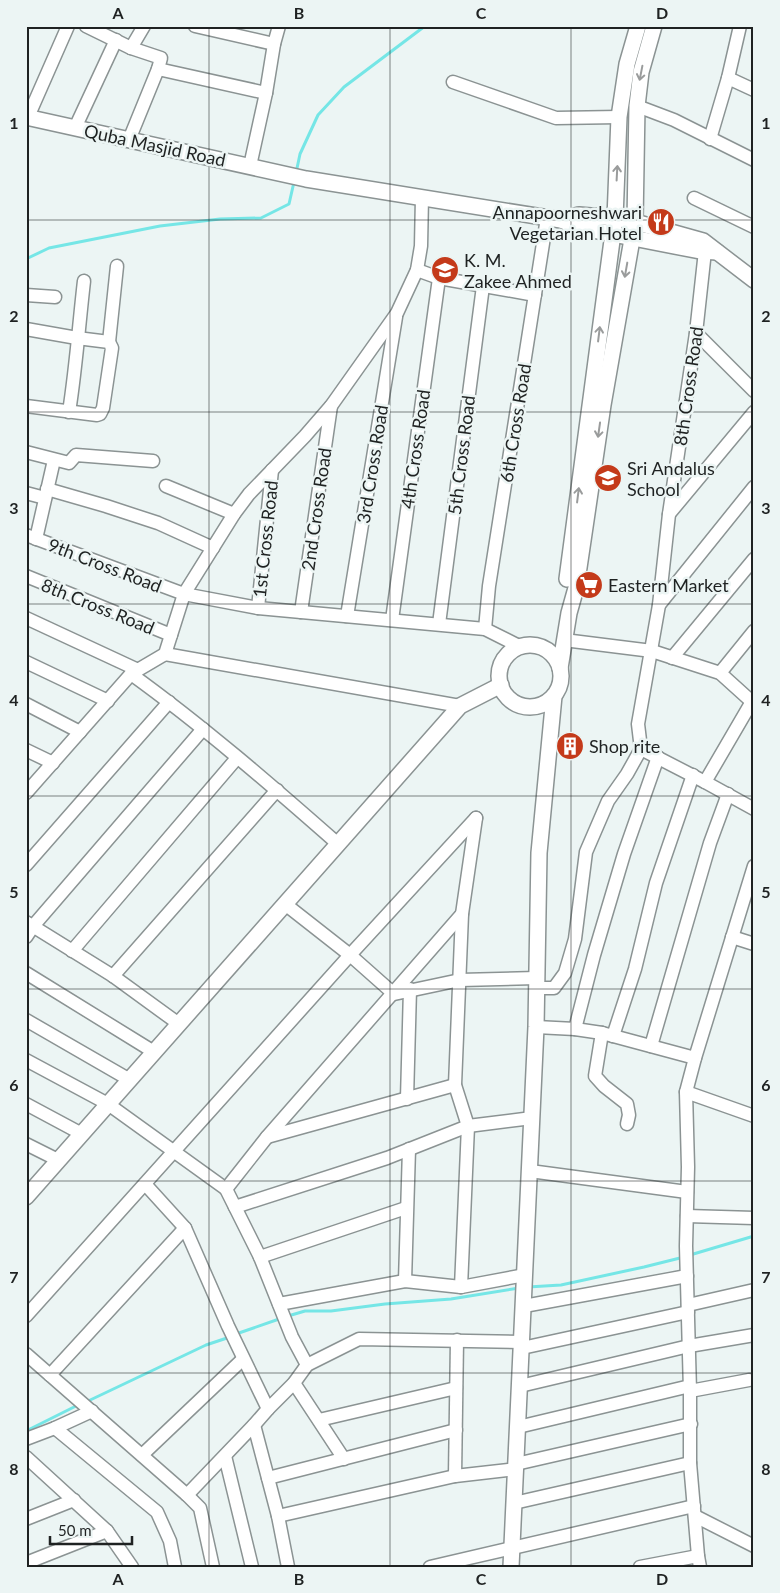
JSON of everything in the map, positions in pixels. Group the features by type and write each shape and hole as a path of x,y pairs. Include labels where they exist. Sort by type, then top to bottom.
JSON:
{"street":[{"path":"27,117 68,26"},
{"path":"86,26 131,48 161,58 129,140"},
{"path":"131,48 144,26"},
{"path":"195,26 224,29 274,44"},
{"path":"250,166 279,26"},
{"path":"568,613 567,586 614,218 619,117 627,64 638,26"},
{"path":"511,1567 536,1027 540,838 554,696 560,683 560,668 568,613 576,588 603,405 632,237 637,106 641,72 654,26"},
{"path":"710,139 728,78 740,26"},
{"path":"76,128 116,40"},
{"path":"158,69 266,93"},
{"path":"728,78 754,90"},
{"path":"454,82 556,118 619,117"},
{"path":"637,106 674,120 754,160"},
{"name":"Quba Masjid Road","path":"27,117 306,179 422,197"},
{"path":"165,654 184,594 234,514 249,494 331,406 397,313 417,270 421,246 422,197 554,219 577,227 711,252"},
{"path":"694,198 754,227"},
{"path":"554,219 579,215 614,218 703,241 711,252 754,280"},
{"name":"6th Cross Road","path":"484,629 489,586 535,295 554,219"},
{"name":"8th Cross Road","path":"641,749 638,724 652,652 669,514 696,333 711,252"},
{"path":"26,406 98,415 102,412 112,348 109,342 117,266"},
{"path":"417,270 439,278 535,295"},
{"name":"4th Cross Road","path":"392,620 439,278"},
{"path":"70,412 84,281"},
{"name":"5th Cross Road","path":"439,624 483,286"},
{"path":"26,294 55,297"},
{"name":"3rd Cross Road","path":"347,616 397,313"},
{"path":"26,329 109,342"},
{"path":"696,333 754,391"},
{"name":"2nd Cross Road","path":"301,612 331,406"},
{"path":"669,514 754,412"},
{"path":"26,452 68,463 76,456 153,461"},
{"path":"31,537 46,494 54,460"},
{"name":"1st Cross Road","path":"258,608 272,470"},
{"path":"166,486 234,514"},
{"path":"659,606 754,487"},
{"path":"26,493 46,494 106,506 158,523 213,548"},
{"name":"9th Cross Road","path":"31,537 184,594 258,608 484,629 521,647"},
{"path":"672,658 754,558"},
{"name":"8th Cross Road","path":"26,576 171,635"},
{"path":"26,618 134,672 277,790 338,844"},
{"path":"720,673 754,631"},
{"path":"564,640 652,652 720,673 752,699 705,782"},
{"path":"554,696 546,703 537,706 518,705 504,693 500,675 501,666 512,651 530,646 540,647 549,652 556,659 560,668"},
{"path":"27,792 134,672 165,654 460,706"},
{"path":"26,662 108,701"},
{"path":"26,1196 31,1183 58,1160 82,1134 460,706 501,684"},
{"path":"26,865 169,702"},
{"path":"26,704 80,732"},
{"path":"26,936 30,923 203,729"},
{"path":"394,994 410,989 460,980 536,983 554,988 565,973 576,939 586,852 608,801 627,774 641,749 754,809"},
{"path":"26,750 53,763"},
{"path":"575,1029 594,955 624,854 658,757"},
{"path":"72,951 237,758"},
{"path":"627,1124 629,1116 627,1104 604,1086 595,1076 608,1034 635,969 656,883 693,775"},
{"path":"113,976 277,790"},
{"path":"651,1046 710,843 728,794"},
{"path":"26,1316 350,955 476,818 462,914 455,1086 468,1126 461,1287"},
{"path":"640,1567 699,1561 690,1463 686,1246 686,1092 754,866"},
{"path":"285,904 350,955 394,994"},
{"path":"226,1189 267,1137 462,914"},
{"path":"30,923 113,976 179,1024"},
{"path":"732,937 754,944"},
{"path":"26,973 154,1052"},
{"path":"407,1099 410,989"},
{"path":"26,1020 130,1080"},
{"path":"536,1027 575,1029 608,1034 695,1058"},
{"path":"26,1060 108,1104 226,1189 260,1256 292,1337 307,1365"},
{"path":"267,1137 455,1086"},
{"path":"686,1092 754,1116"},
{"path":"26,1104 82,1134"},
{"path":"235,1208 410,1149 468,1126 532,1118"},
{"path":"26,1144 58,1160"},
{"path":"404,1281 410,1149"},
{"path":"530,1171 687,1192"},
{"path":"145,1184 185,1228 228,1326 268,1409"},
{"path":"260,1256 406,1208"},
{"path":"687,1216 754,1218"},
{"path":"50,1375 185,1228"},
{"path":"524,1303 687,1273"},
{"path":"279,1304 404,1281 461,1287 525,1277"},
{"path":"187,1495 294,1384 307,1365 359,1339 457,1340 522,1345 688,1309 754,1290"},
{"path":"520,1386 689,1346 754,1335"},
{"path":"455,1476 457,1340"},
{"path":"26,1354 69,1390 200,1508 213,1567"},
{"path":"142,1456 241,1354"},
{"path":"518,1427 690,1389 749,1380"},
{"path":"294,1384 344,1458"},
{"path":"319,1420 456,1388"},
{"path":"26,1439 55,1428 89,1409"},
{"path":"278,1516 455,1476 516,1467 690,1424"},
{"path":"254,1425 278,1516 288,1567"},
{"path":"55,1428 158,1512 170,1542 175,1567"},
{"path":"268,1478 456,1430"},
{"path":"225,1456 252,1567"},
{"path":"26,1457 107,1531 132,1567"},
{"path":"514,1503 690,1463"},
{"path":"26,1519 74,1500"},
{"path":"430,1567 512,1548 694,1511 753,1542"},
{"path":"26,1563 107,1531"}],"waterway":[{"path":"296,173 300,154 318,115 344,87 425,26"},
{"path":"26,259 49,248 160,226 220,219 261,218 289,204 294,182"},
{"path":"690,1255 754,1236"},
{"path":"528,1287 561,1285 684,1257"},
{"path":"288,1316 305,1311 331,1311 385,1304 451,1299 519,1288"},
{"path":"236,1334 282,1318"},
{"path":"86,1402 206,1345 230,1337"},
{"path":"26,1431 80,1404"}],"place":[{"name":"Annapoorneshwari Vegetarian Hotel","path":"661,222"},
{"name":"K. M. Zakee Ahmed","path":"445,270"},
{"name":"Sri Andalus School","path":"608,478"},
{"name":"Eastern Market","path":"589,585"},
{"name":"Shop rite","path":"570,746"}]}
